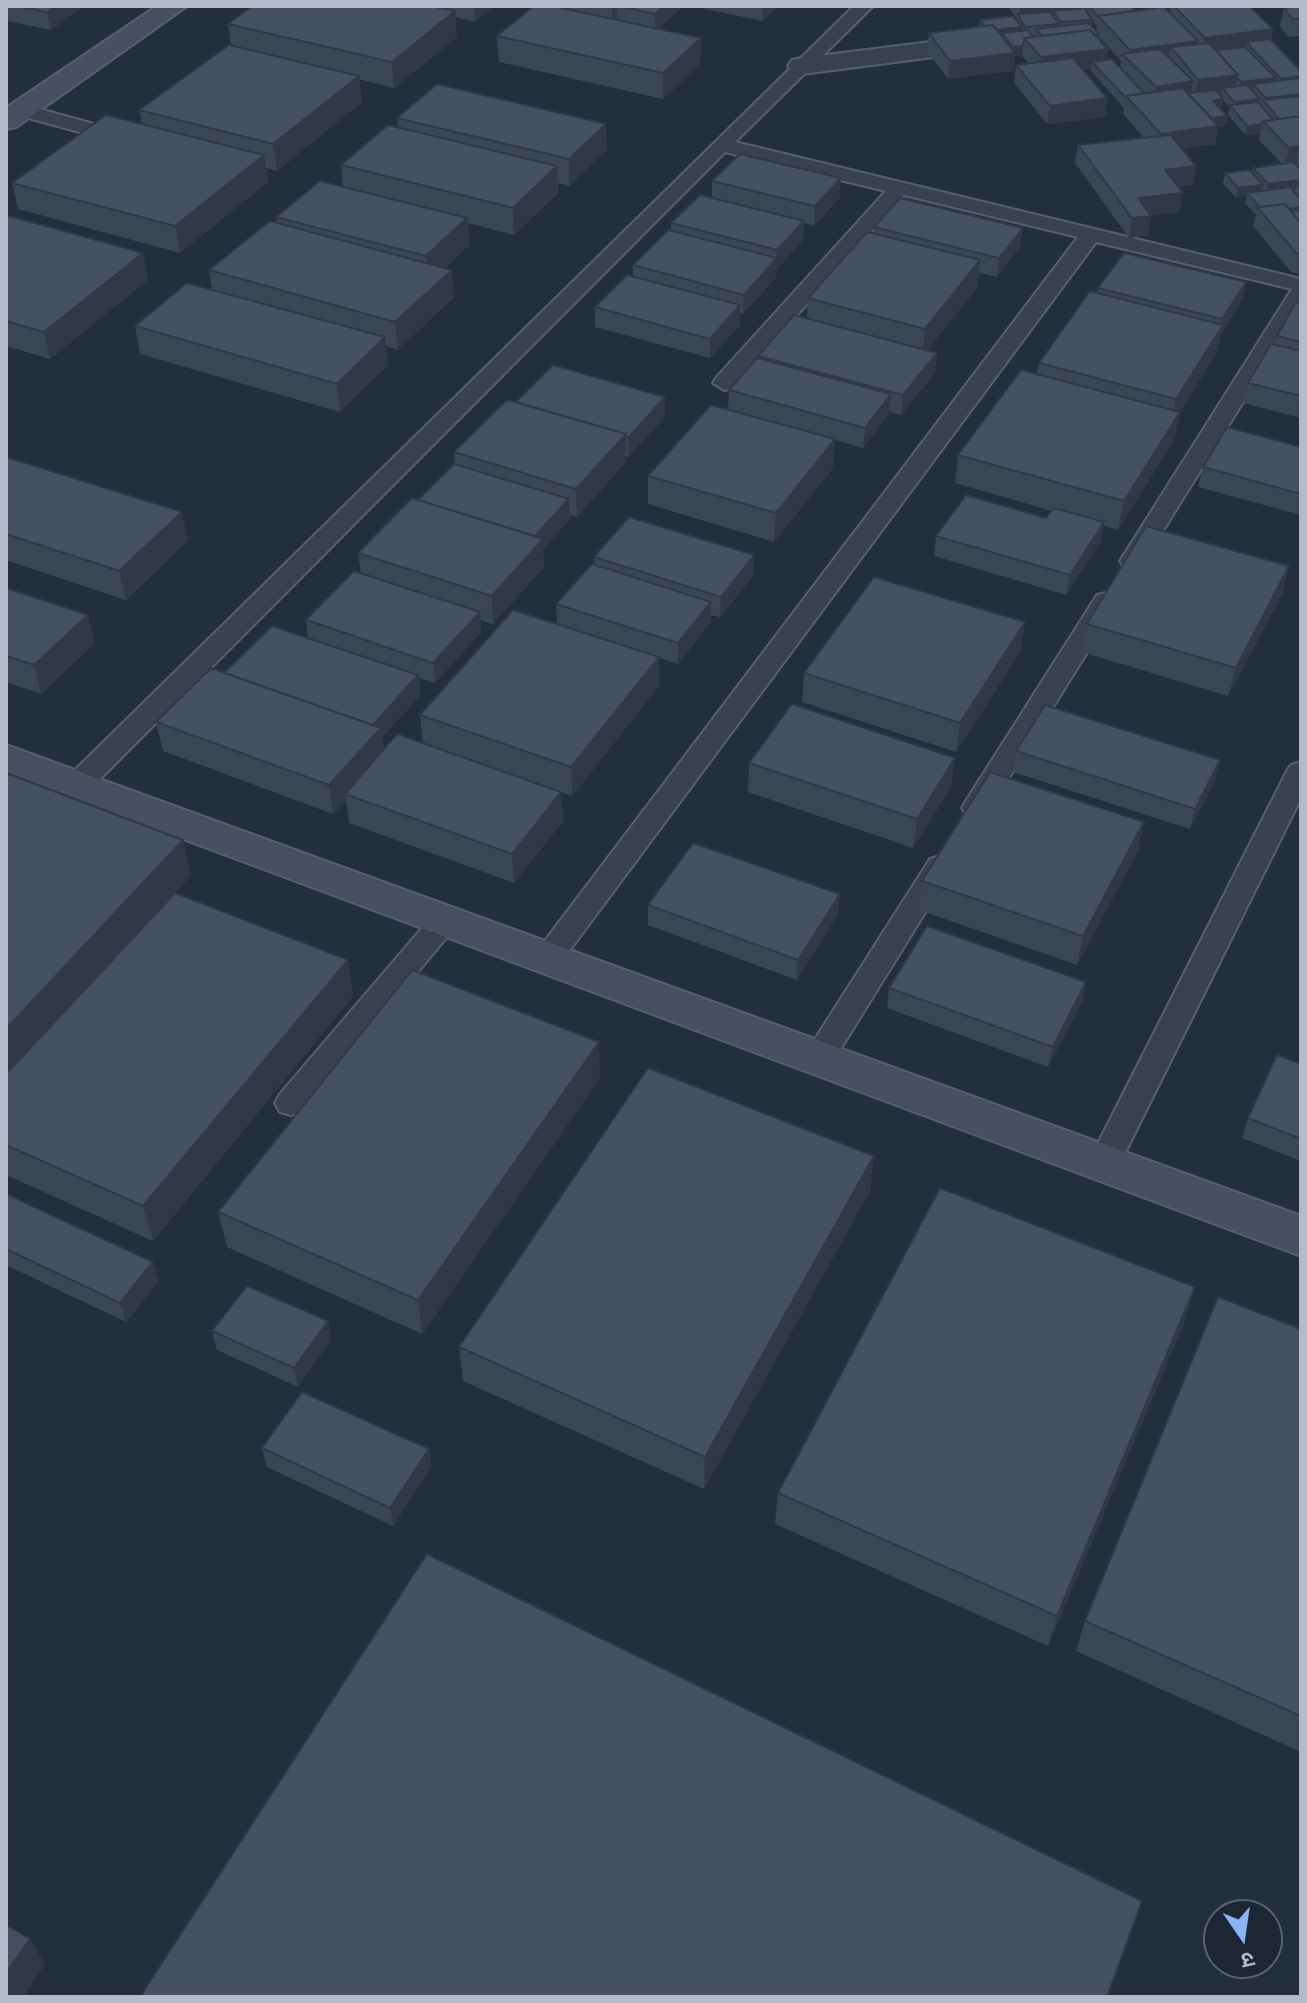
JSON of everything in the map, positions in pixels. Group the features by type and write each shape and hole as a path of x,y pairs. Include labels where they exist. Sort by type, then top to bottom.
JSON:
{"street":[{"path":"14,115 174,6"},
{"path":"802,66 1005,41"},
{"path":"6,758 1301,1236"}],"lane":[{"path":"78,784 864,6"},
{"path":"14,115 147,144"},
{"path":"721,145 1301,285"},
{"path":"724,383 900,188"},
{"path":"548,958 1090,235"},
{"path":"819,1058 1301,292"},
{"path":"1104,1163 1301,771"},
{"path":"291,1103 445,920"}],"building":[{"path":"15,6 56,6 47,12"},
{"path":"252,6 431,6 455,11 392,62 228,24"},
{"path":"534,6 552,6 701,38 663,73 497,36"},
{"path":"619,6 664,6 655,14"},
{"path":"1090,6 1131,6 1135,11 1098,17"},
{"path":"1174,6 1249,6 1273,29 1205,38"},
{"path":"1301,6 1301,19 1292,19 1284,8"},
{"path":"1164,7 1198,41 1130,50 1098,16"},
{"path":"1084,8 1092,20 1061,22 1053,11"},
{"path":"1050,12 1059,24 1025,27 1018,14"},
{"path":"1013,16 1022,27 996,30 993,25 985,26 980,20"},
{"path":"1089,23 1099,35 1090,30 1042,36 1036,29"},
{"path":"993,25 1015,53 950,61 929,33"},
{"path":"1028,30 1033,37 1024,38 1023,46 1013,47 1002,33"},
{"path":"1090,30 1108,49 1041,57 1024,38"},
{"path":"1270,39 1301,71 1301,76 1281,79 1246,42"},
{"path":"1209,43 1238,75 1198,80 1171,47"},
{"path":"229,45 359,76 273,144 139,110"},
{"path":"1245,47 1276,78 1241,82 1216,50"},
{"path":"1160,49 1193,81 1156,87 1122,54"},
{"path":"1073,58 1107,98 1050,106 1016,65"},
{"path":"1112,59 1144,93 1126,98 1092,62"},
{"path":"1301,78 1301,94 1266,98 1253,84"},
{"path":"437,84 606,124 569,159 397,118"},
{"path":"1247,85 1260,99 1234,102 1222,88"},
{"path":"1183,88 1218,126 1161,134 1126,96"},
{"path":"1216,90 1223,99 1213,101 1227,116 1212,118 1187,93"},
{"path":"1301,96 1301,116 1279,119 1263,100"},
{"path":"1258,102 1273,120 1247,126 1230,105"},
{"path":"106,115 264,155 175,226 12,183"},
{"path":"1301,116 1301,146 1289,148 1263,121"},
{"path":"388,125 557,166 513,208 341,165"},
{"path":"1171,135 1196,166 1165,170 1183,193 1138,198 1151,216 1132,218 1078,145"},
{"path":"740,154 841,178 815,206 712,181"},
{"path":"1294,162 1301,170 1301,180 1268,184 1253,168"},
{"path":"1250,170 1263,185 1238,188 1225,173"},
{"path":"320,181 467,218 426,256 276,217"},
{"path":"1290,187 1301,200 1301,207 1289,209 1285,204 1260,207 1247,193"},
{"path":"700,195 804,221 777,250 671,223"},
{"path":"900,198 1023,228 999,258 874,227"},
{"path":"1285,204 1301,223 1301,254 1296,253 1257,207"},
{"path":"1301,210 1301,223 1291,211"},
{"path":"6,215 143,253 44,332 6,321"},
{"path":"270,221 452,270 395,322 209,270"},
{"path":"668,230 777,258 744,295 633,265"},
{"path":"867,232 980,260 925,329 808,298"},
{"path":"1124,253 1246,282 1222,319 1098,288"},
{"path":"627,275 740,305 710,339 595,307"},
{"path":"187,283 385,337 337,384 135,326"},
{"path":"1090,291 1223,325 1176,399 1039,363"},
{"path":"1296,302 1301,303 1301,342 1277,336"},
{"path":"794,315 937,353 903,395 758,356"},
{"path":"1271,344 1301,351 1301,396 1248,383"},
{"path":"757,358 891,394 865,428 729,390"},
{"path":"553,365 665,397 628,438 626,434 516,402"},
{"path":"1021,370 1180,412 1124,501 958,455"},
{"path":"507,400 626,434 576,489 454,452"},
{"path":"711,405 835,439 776,513 648,476"},
{"path":"1227,427 1301,447 1301,494 1203,467"},
{"path":"6,457 182,512 119,571 6,534"},
{"path":"454,464 569,499 535,536 418,500"},
{"path":"966,495 1046,518 1054,508 1104,522 1070,575 936,536"},
{"path":"412,498 543,539 492,596 358,553"},
{"path":"629,517 754,555 721,597 594,557"},
{"path":"1146,526 1289,566 1236,668 1087,624"},
{"path":"592,564 711,602 678,643 556,604"},
{"path":"354,571 480,612 433,663 306,620"},
{"path":"874,577 1025,622 960,723 804,673"},
{"path":"6,588 88,615 34,665 6,656"},
{"path":"513,610 659,657 571,767 420,715"},
{"path":"272,626 418,675 373,725 224,673"},
{"path":"211,668 381,728 329,785 156,722"},
{"path":"792,704 955,758 917,819 749,763"},
{"path":"1045,705 1220,760 1195,809 1016,751"},
{"path":"397,734 561,792 512,854 345,794"},
{"path":"990,772 1144,822 1083,936 922,881"},
{"path":"6,773 183,840 6,1029"},
{"path":"693,843 840,894 798,960 648,905"},
{"path":"175,893 348,960 143,1206 6,1145 6,1074"},
{"path":"927,926 1086,982 1053,1047 889,988"},
{"path":"412,970 599,1042 418,1300 218,1212"},
{"path":"1277,1055 1301,1064 1301,1139 1248,1118"},
{"path":"648,1068 874,1156 705,1457 459,1347"},
{"path":"940,1188 1195,1287 1057,1616 778,1493"},
{"path":"6,1194 153,1262 120,1303 6,1249"},
{"path":"247,1286 328,1321 294,1368 212,1331"},
{"path":"1218,1297 1301,1329 1301,1716 1085,1621"},
{"path":"302,1392 429,1449 390,1508 262,1448"},
{"path":"427,1554 1142,1901 1107,1997 140,1997"},
{"path":"6,1925 30,1939 6,1973"}]}
